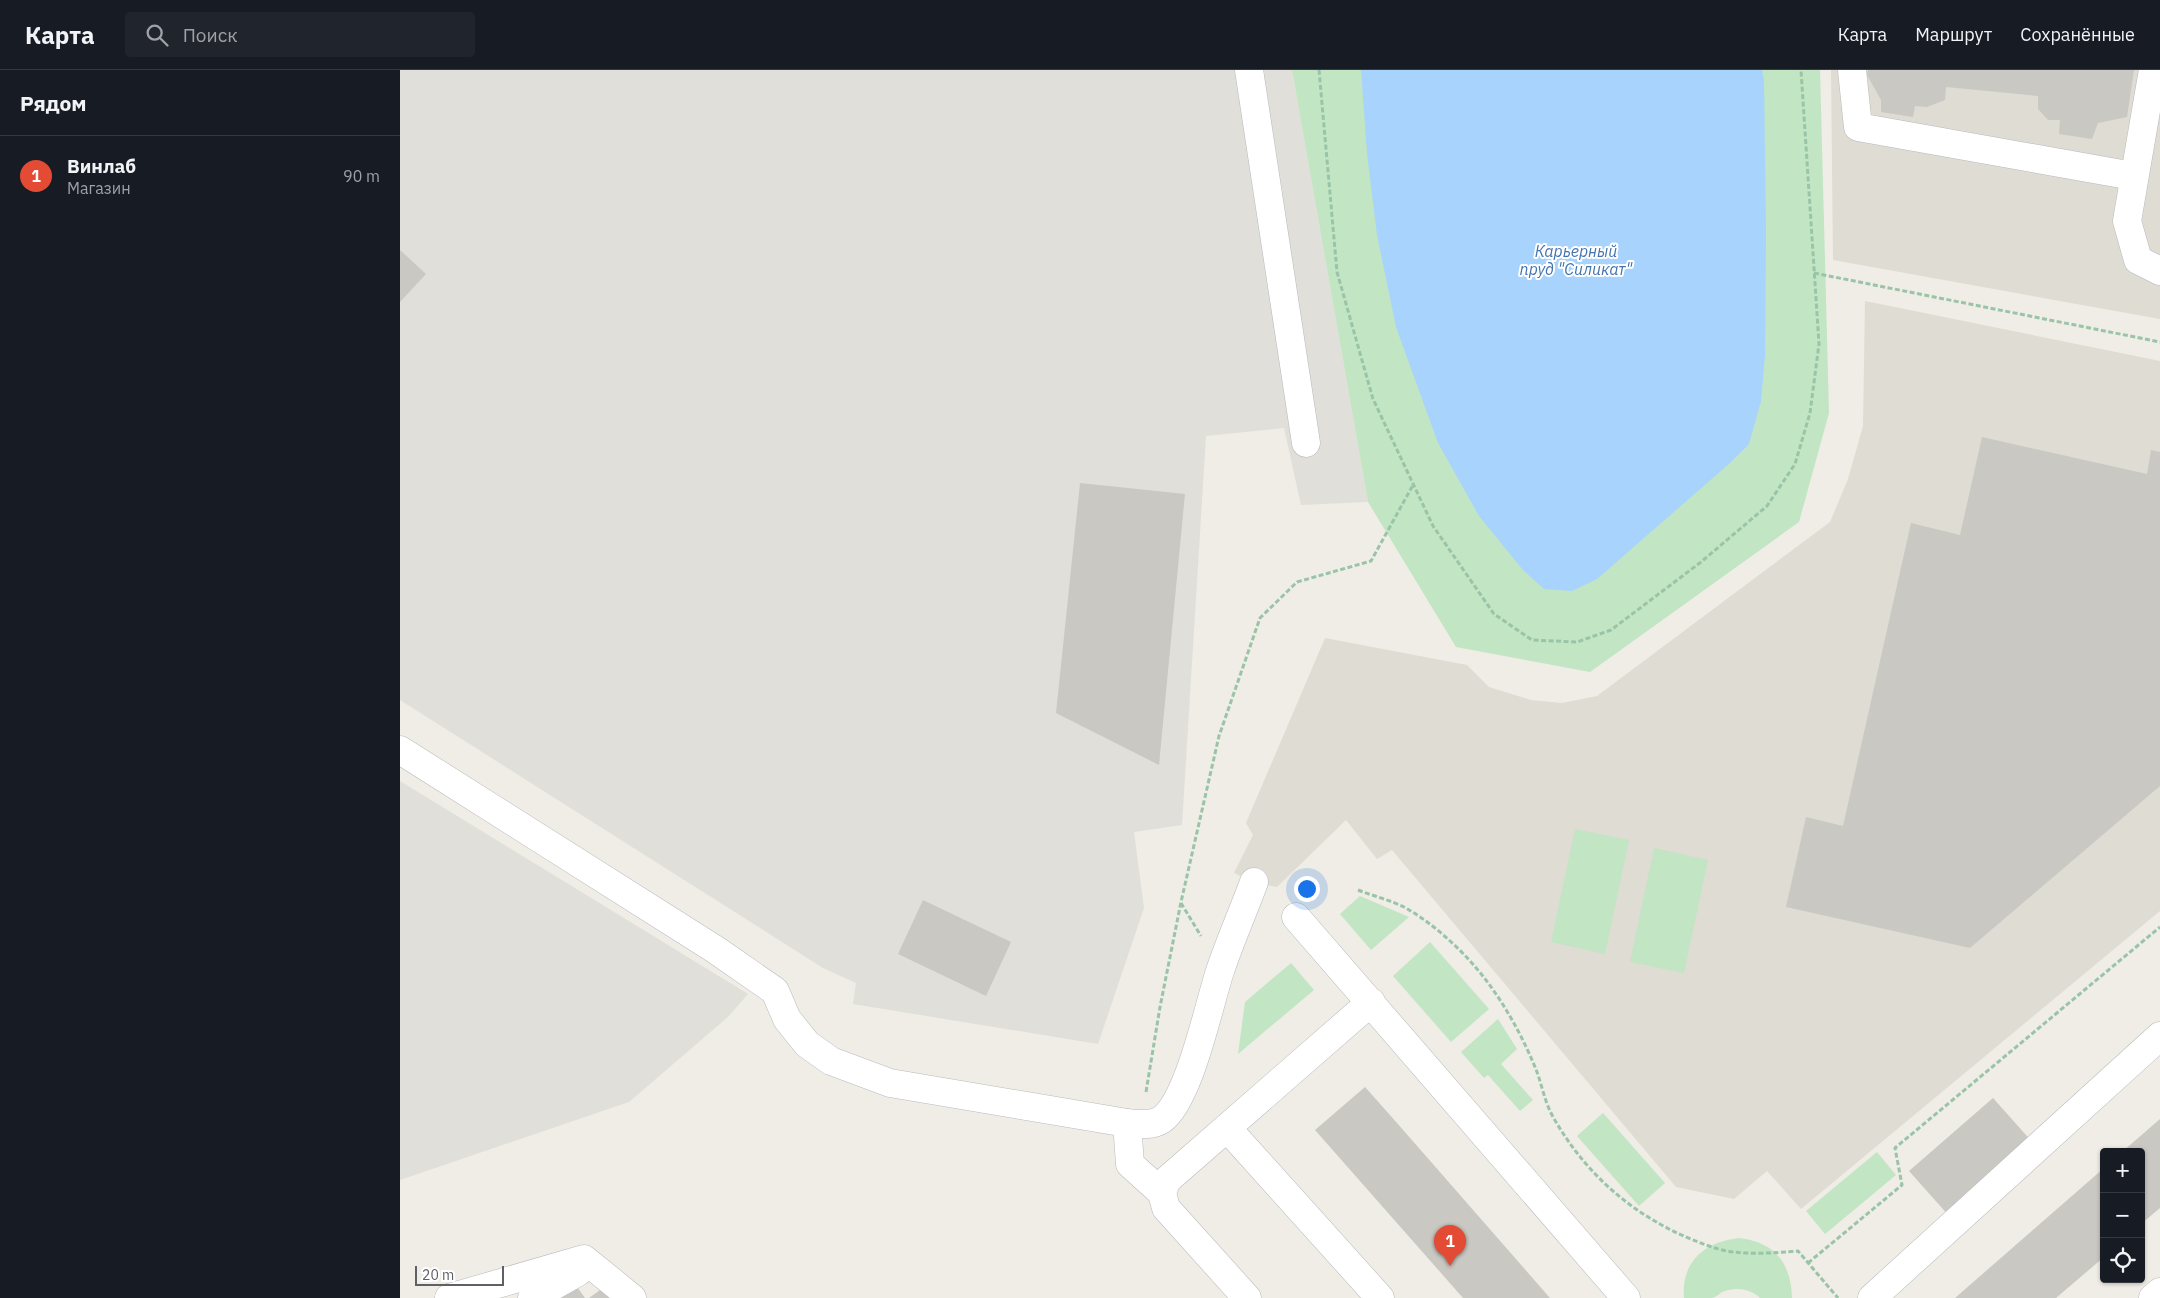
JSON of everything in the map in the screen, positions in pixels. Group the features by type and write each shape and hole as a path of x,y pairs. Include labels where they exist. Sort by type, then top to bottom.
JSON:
{"street":[{"path":"1249,70 1306,443"},
{"path":"1852,70 1858,127 2133,176"},
{"path":"2153,70 2133,176 2127,221 2138,260 2160,270"},
{"path":"400,750 716,950 775,990 787,1019 807,1044 831,1061 890,1083 1134,1123 1147,1124 1162,1119 1176,1102 1190,1071 1220,970 1254,882"},
{"path":"1296,917 1626,1298"},
{"path":"1162,1193 1167,1180 1371,1002"},
{"path":"1872,1298 2160,1036"},
{"path":"1134,1123 1130,1164 1162,1193 1166,1208 1248,1298"},
{"path":"1227,1128 1380,1298"},
{"path":"449,1298 584,1258 632,1298"},
{"path":"532,1298 591,1264"},
{"path":"2153,1298 2160,1292"}],"path":[{"path":"1319,70 1337,272 1373,400 1433,526 1494,614 1532,640 1577,642 1611,630 1701,562 1767,506 1795,464 1810,413 1819,344 1801,70"},
{"path":"1814,273 2160,342"},
{"path":"1134,1123 1181,902 1219,736 1260,618 1297,582 1371,561 1413,484"},
{"path":"1358,890 1403,907 1439,930 1472,962 1497,996 1524,1042 1551,1113 1580,1160 1613,1193 1659,1224 1716,1249 1763,1254 1798,1251 1838,1298"},
{"path":"1808,1263 1902,1185 1895,1148 2160,927"}],"shaded area":[{"path":"400,70 1292,70 1368,502 1301,505 1284,428 1206,436 1182,825 1134,832 1144,908 1098,1044 853,1004 856,983 823,968 400,700"},
{"path":"1831,70 2160,70 2160,319 1833,260"},
{"path":"1865,301 2160,361 2160,911 1801,1209 1767,1171 1734,1199 1676,1187 1392,850 1377,859 1346,820 1277,887 1254,882 1234,873 1253,835 1246,823 1325,638 1467,665 1489,687 1531,700 1562,703 1597,696 1830,522 1848,479 1863,426"},
{"path":"400,781 748,994 728,1017 629,1102 400,1180"}],"green space":[{"name":"Карьерный пруд \"Силикат\"","path":"1292,70 1820,70 1829,413 1799,522 1590,672 1456,647 1368,502"},
{"path":"1575,829 1629,840 1605,954 1551,942"},
{"path":"1654,848 1708,860 1684,973 1630,962"},
{"path":"1360,896 1409,917 1371,950 1340,914"},
{"path":"1430,942 1489,1009 1451,1042 1393,976"},
{"path":"1291,963 1314,990 1238,1054 1245,1002"},
{"path":"1498,1019 1517,1049 1501,1064 1533,1100 1520,1111 1488,1075 1484,1078 1461,1052"},
{"path":"1603,1113 1665,1183 1639,1206 1577,1136"},
{"path":"1877,1152 1896,1175 1825,1234 1806,1211"},
{"path":"1739,1238 1762,1244 1778,1256 1788,1274 1792,1298 1760,1298 1747,1290 1732,1289 1712,1298 1684,1298 1684,1285 1687,1274 1691,1264 1698,1256 1716,1244"}],"water":[{"name":"Карьерный пруд \"Силикат\"","path":"1361,70 1762,70 1764,80 1766,231 1765,355 1761,401 1749,444 1730,463 1597,579 1572,591 1544,589 1523,570 1479,516 1438,443 1396,327 1377,235 1367,153"}],"building":[{"path":"1868,70 2134,70 2127,117 2098,123 2092,139 2059,134 2060,120 2048,120 2038,109 2038,96 1946,87 1945,100 1927,107 1915,106 1913,117 1881,112 1881,100 1867,75"},
{"path":"400,250 426,274 400,302"},
{"path":"1982,437 2147,474 2151,450 2160,452 2160,786 1970,948 1786,907 1806,817 1843,826 1911,523 1960,535"},
{"path":"1080,483 1185,494 1159,765 1056,713"},
{"path":"923,900 1011,942 986,996 898,954"},
{"path":"1365,1087 1550,1298 1463,1298 1315,1130"},
{"path":"1993,1098 2034,1144 1950,1217 1909,1171"},
{"path":"2160,1119 2160,1208 2145,1221 2145,1148 2127,1148"},
{"path":"2100,1171 2100,1260 2056,1298 1955,1298"},
{"path":"575,1284 585,1298 555,1298"},
{"path":"607,1285 622,1298 589,1298"}],"place":[{"name":"Винлаб","path":"1450,1266"}]}
